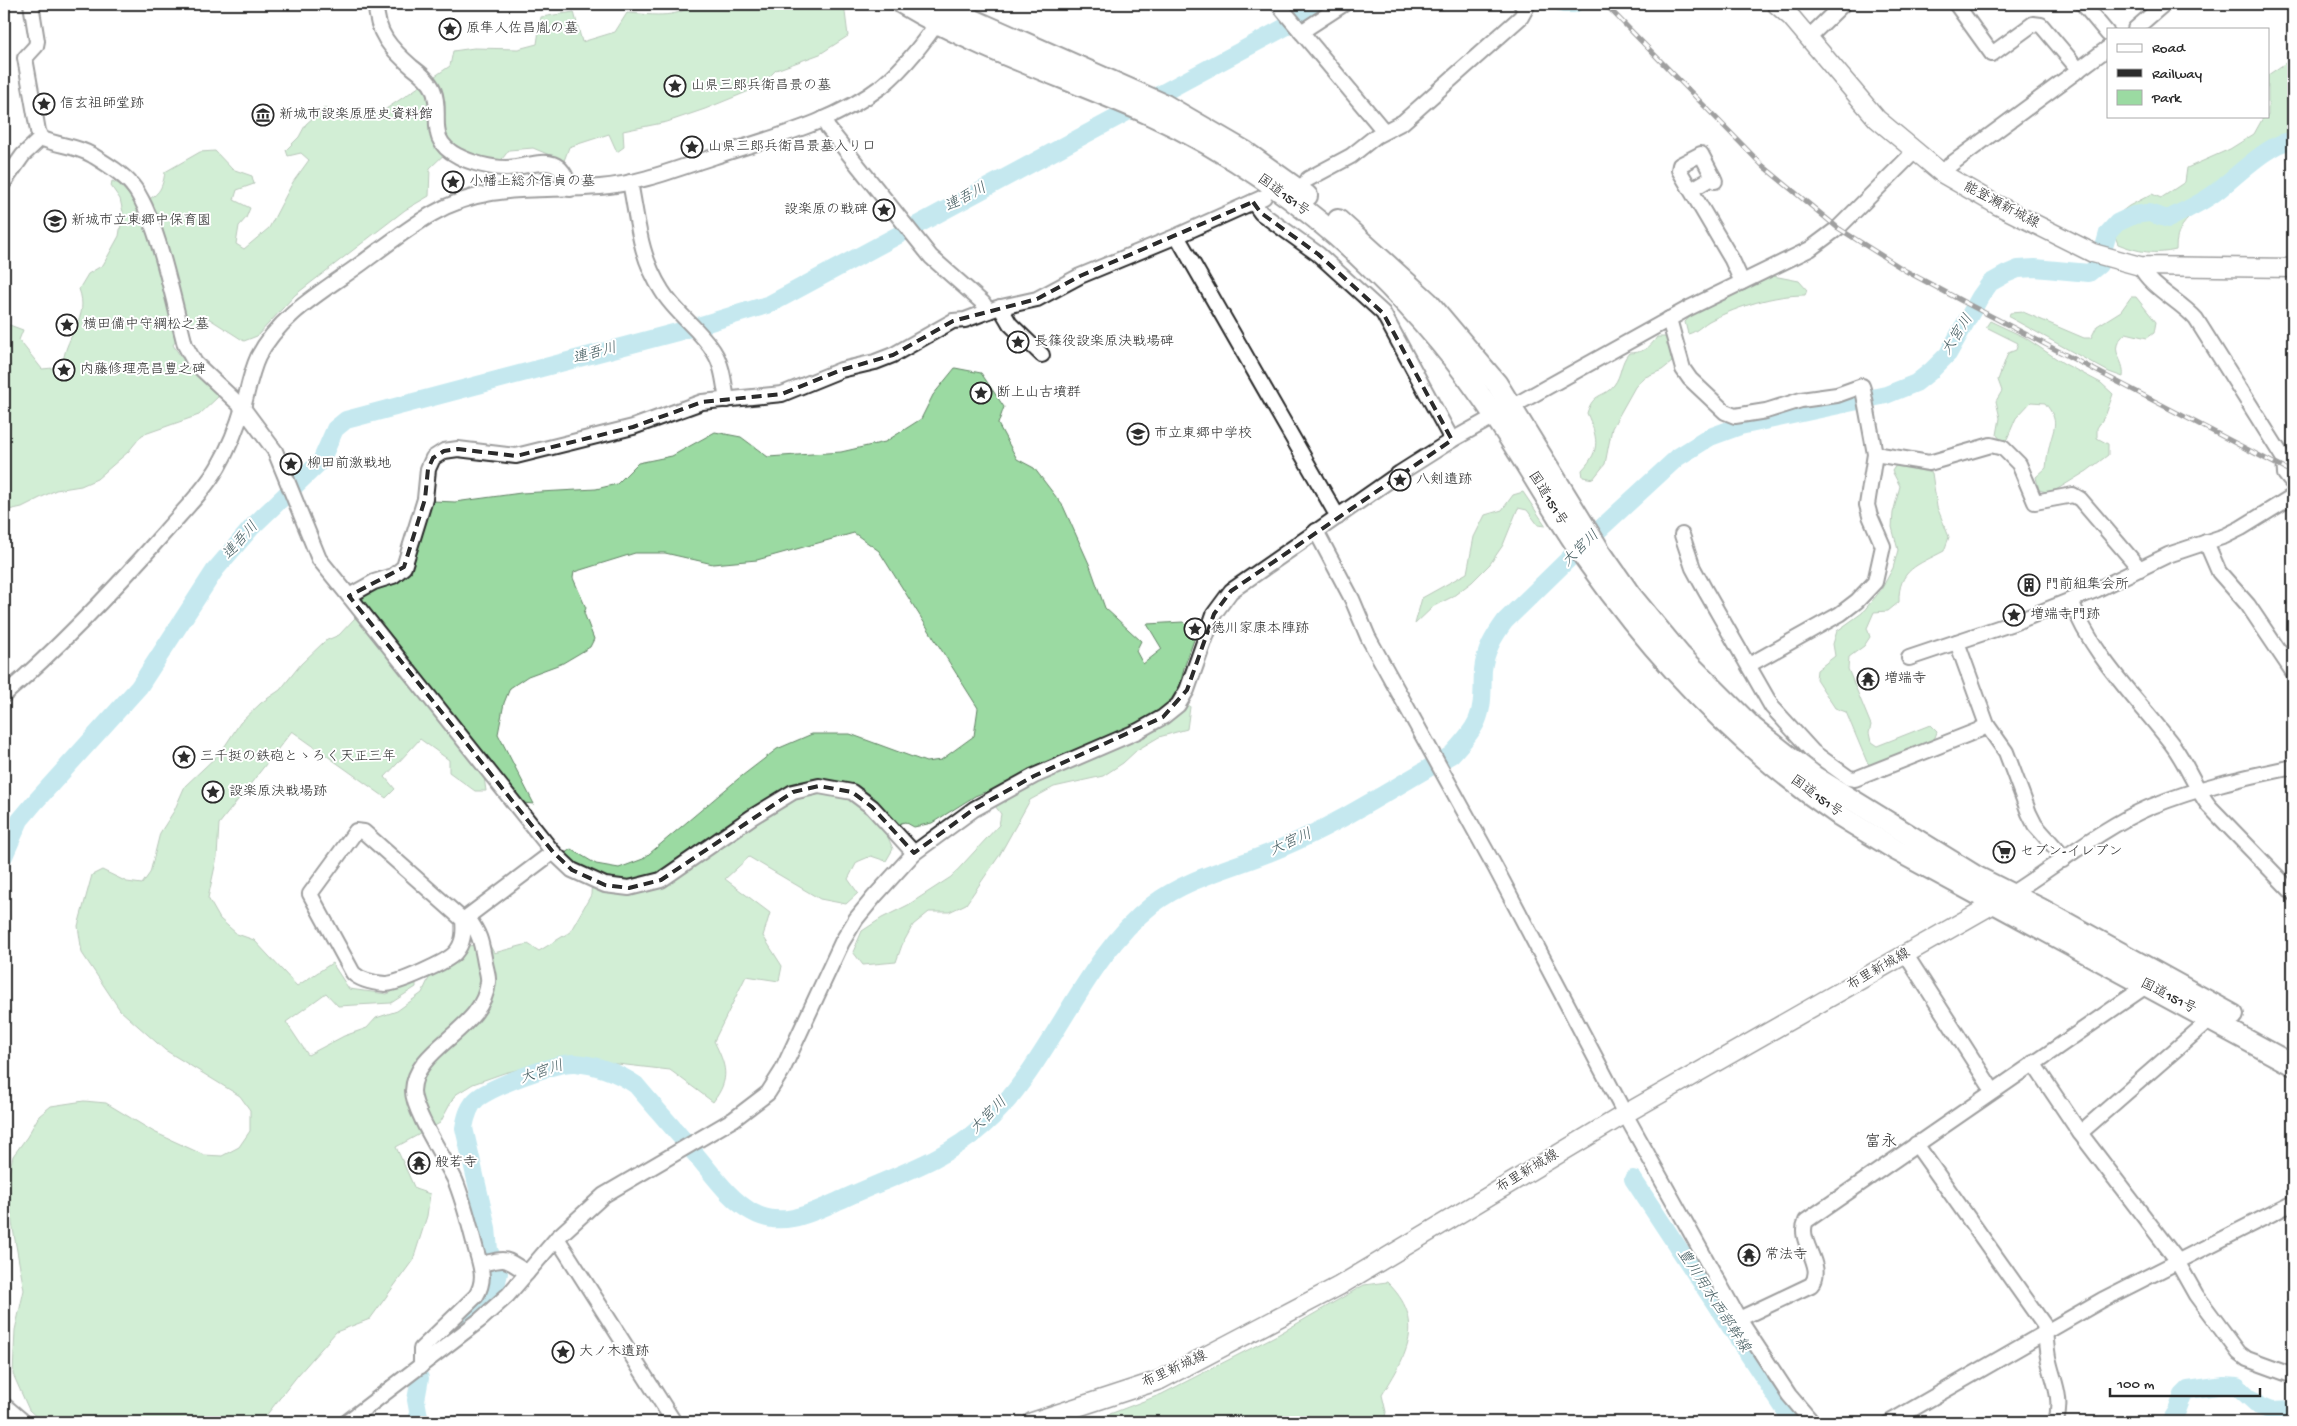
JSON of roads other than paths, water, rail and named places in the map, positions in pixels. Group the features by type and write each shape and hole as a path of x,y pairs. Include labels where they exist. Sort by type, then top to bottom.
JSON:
{"highway":[{"name":"国道151号","path":"903,4 943,10 1236,146 1276,172 1357,236 1428,302 1496,384 1504,412 1595,558 1704,680 1753,728 1786,755 1844,795 1977,877 2004,899 2146,986 2206,1016 2293,1064"},
{"name":"国道151号","path":"2004,899 2293,1049"}],"main road":[{"name":"能登瀬新城線","path":"1776,4 1809,37 1877,119 1914,152 1943,174 1997,205 2093,253 2109,259 2140,266 2293,268"},
{"name":"布里新城線","path":"1032,1422 1160,1380 1339,1286 1625,1114 2004,899"}],"street":[{"path":"31,4 37,41 36,46 25,58 38,131 41,138"},
{"path":"376,4 379,29 387,42 400,57 425,77 433,89 436,102 435,126 438,137 446,148 458,156 503,168 549,161 560,168 568,177 570,189"},
{"path":"1278,4 1384,131"},
{"path":"1300,30 1344,4"},
{"path":"1308,179 1352,156 1384,131 1402,122 1426,103 1521,17 1526,8 1521,4"},
{"path":"1809,37 1843,4"},
{"path":"1956,4 1992,54 2033,24 2041,24 2079,70"},
{"path":"2083,4 2107,33"},
{"path":"2135,28 2164,4"},
{"path":"4,695 47,657 115,590 200,491 217,467 243,408 258,357 270,337 287,319 433,213 480,194 508,189 604,187 630,182 840,112 881,86 913,56 943,10"},
{"path":"1943,174 1950,165 2107,49"},
{"path":"823,119 902,224 931,257 983,303 994,309 1042,355"},
{"path":"4,182 23,154 41,138"},
{"path":"41,138 72,146 90,154 132,184 143,202 154,233 185,345 191,358 243,408 275,451 319,559 552,852 572,870 605,885 629,888 661,880 752,817 793,792 819,786 852,792 872,807 914,853"},
{"path":"347,1422 480,1320 508,1295 556,1238 604,1195 752,1107 768,1093 782,1071 842,942 856,919 914,853 974,809 1026,780 1138,732 1163,717 1178,704 1187,690 1214,614 1231,591 1316,531 1452,440 1669,320 1810,249 1838,228 1914,152"},
{"path":"1691,190 1714,179 1701,154 1680,165 1679,170 1742,282"},
{"path":"630,182 638,234 646,259 663,292 714,352 720,367 727,400"},
{"path":"349,596 374,582 393,576 404,567 425,499 428,469 434,458 444,451 458,449 516,456 633,427 702,402 782,394 841,370 875,362 893,355 953,321 975,318 994,309 1037,299 1080,276 1258,200 1261,213 1318,254 1383,313 1452,440"},
{"path":"1177,236 1338,517"},
{"path":"2140,266 2145,276 2184,306 2196,319 2290,457 2286,474 2293,484"},
{"path":"1669,320 1683,369 1690,379 1725,412 1735,416 1766,411 1801,400 1837,394 1862,386 1863,389 1875,454 1867,505 1883,546 1875,582 1857,601 1840,614 1749,665"},
{"path":"1875,454 1929,463 1991,445 2003,448 2019,464 2035,502 2073,495 2080,499 2140,569"},
{"path":"1909,658 2071,600 2140,569 2241,528 2293,496"},
{"path":"1316,531 1352,600 1368,637 1442,770 1625,1114 1739,1319 1789,1395 1812,1422"},
{"path":"1682,535 1693,568 1772,706 1781,719 1814,752 1849,778 1855,779 1979,730 1987,725"},
{"path":"2206,542 2219,572 2248,605 2293,672"},
{"path":"2071,600 2105,664 2174,748 2208,806 2293,893"},
{"path":"1957,642 1987,725 2006,752 2035,825 2060,853 2063,860"},
{"path":"2004,899 2105,832 2149,808 2197,790 2293,767"},
{"path":"421,1366 421,1349 476,1296 481,1288 484,1276 483,1264 463,1202 454,1180 417,1108 413,1092 416,1076 428,1060 473,1017 485,997 488,980 479,933 466,919 364,832 356,830 310,894 353,973 359,979 386,984 402,980 449,958 456,952 464,935 466,919 552,852"},
{"path":"1906,955 1993,1091"},
{"path":"1739,1319 1811,1285 1816,1273 1804,1231 1806,1221 2146,986"},
{"path":"2080,1134 2205,1024 2206,1016"},
{"path":"2033,1063 2080,1134 2178,1262 2196,1294 2239,1353 2247,1359 2288,1374 2293,1374"},
{"path":"1916,1144 2044,1325 2048,1358 2059,1394 2060,1408 2056,1422"},
{"path":"1890,1422 2045,1331 2293,1203"},
{"path":"556,1238 674,1422"},
{"path":"483,1264 502,1258 509,1260 527,1273"},
{"path":"4,1405 24,1422"}],"waterway":[{"name":"連吾川","path":"4,856 20,820 139,687 215,570 252,527 321,461 335,429 346,420 681,331 770,304 1328,4"},
{"name":"連吾川","path":"1563,4 1574,4"},
{"name":"大宮川","path":"437,1343 481,1310 494,1294 499,1273 489,1250 487,1228 464,1128 470,1108 478,1098 497,1087 525,1076 566,1064 592,1065 622,1076 636,1085 736,1201 752,1212 775,1219 787,1219 811,1213 935,1158 969,1137 984,1125 1008,1100 1029,1073 1105,954 1127,928 1152,905 1198,879 1265,855 1325,827 1451,755 1475,726 1482,702 1483,670 1486,656 1494,638 1505,621 1587,541 1678,457 1710,437 1740,426 1886,395 1916,383 1948,354 1990,283 2018,269 2035,268 2089,273 2099,265 2108,233 2117,223 2134,215 2149,213 2168,219 2211,196 2253,161 2275,146 2293,141"},
{"name":"豊川用水西部幹線","path":"1633,1179 1793,1422"},
{"name":"大宮川","path":"420,1378 416,1400 420,1422"},
{"path":"2170,1422 2177,1411 2183,1395 2188,1390 2224,1385 2237,1386 2259,1406 2271,1411 2293,1410"}],"railway":[{"path":"1605,4 1763,166 1838,228 1906,271 2293,473"}],"place":[{"name":"原隼人佐昌胤の墓","path":"450,29"},
{"name":"山県三郎兵衛昌景の墓","path":"675,86"},
{"name":"信玄祖師堂跡","path":"44,104"},
{"name":"新城市設楽原歴史資料館","path":"263,115"},
{"name":"山県三郎兵衛昌景墓入り口","path":"692,147"},
{"name":"小幡上総介信貞の墓","path":"453,182"},
{"name":"設楽原の戦碑","path":"884,210"},
{"name":"新城市立東郷中保育園","path":"55,221"},
{"name":"横田備中守綱松之墓","path":"67,325"},
{"name":"長篠役設楽原決戦場碑","path":"1018,342"},
{"name":"内藤修理亮昌豊之碑","path":"64,370"},
{"name":"断上山古墳群","path":"981,393"},
{"name":"市立東郷中学校","path":"1138,434"},
{"name":"柳田前激戦地","path":"291,464"},
{"name":"八剣遺跡","path":"1400,480"},
{"name":"門前組集会所","path":"2029,585"},
{"name":"増端寺門跡","path":"2014,615"},
{"name":"徳川家康本陣跡","path":"1195,629"},
{"name":"増端寺","path":"1868,679"},
{"name":"三千挺の鉄砲とゝろく天正三年","path":"184,757"},
{"name":"設楽原決戦場跡","path":"213,792"},
{"name":"セブン-イレブン","path":"2004,852"},
{"name":"般若寺","path":"419,1163"},
{"name":"常法寺","path":"1749,1255"},
{"name":"大ノ木遺跡","path":"563,1352"}],"district":[{"name":"富永","path":"1881,1143"}]}
